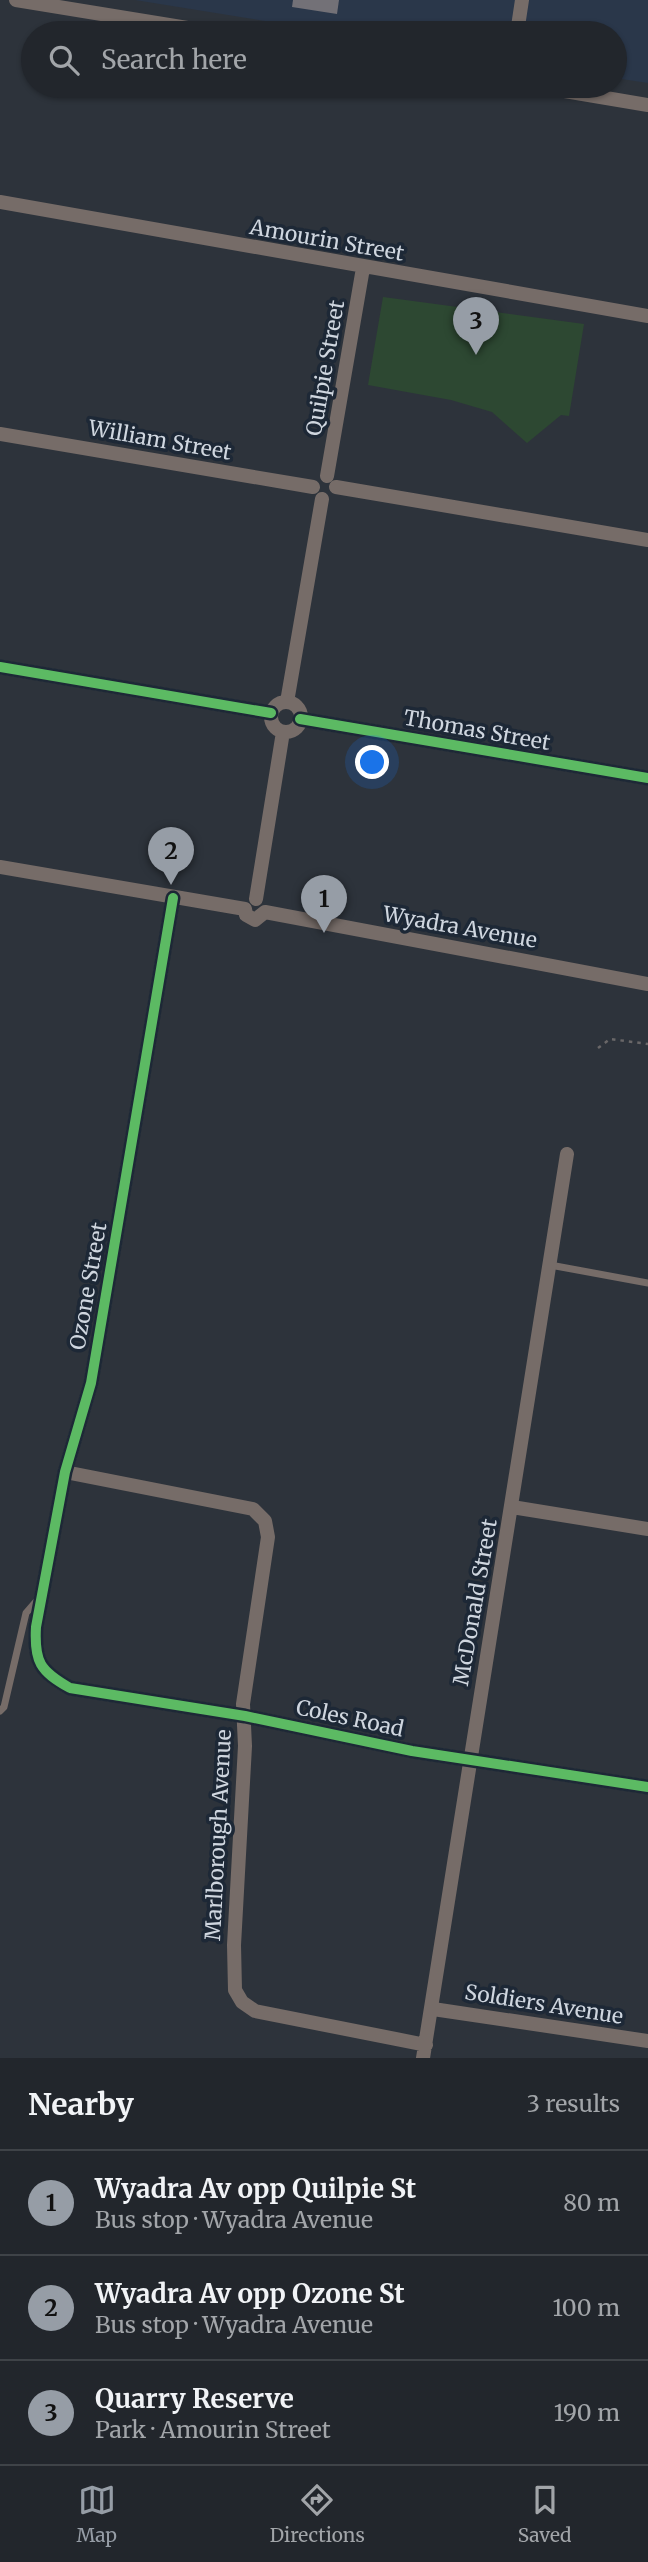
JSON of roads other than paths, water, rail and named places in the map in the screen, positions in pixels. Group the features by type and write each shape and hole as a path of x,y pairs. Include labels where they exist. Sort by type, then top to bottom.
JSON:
{"street":[{"path":"16,0 145,21"},
{"path":"519,21 522,0"},
{"path":"606,98 648,105"},
{"name":"Amourin Street","path":"0,202 363,268 648,316"},
{"name":"Quilpie Street","path":"332,482 363,268"},
{"name":"William Street","path":"0,434 313,486"},
{"path":"332,482 332,497 322,499 314,493 313,486 317,478 648,540"},
{"path":"287,702 322,499"},
{"path":"0,667 271,713"},
{"path":"287,702 296,706 300,719 292,730 283,732 274,727 271,713 275,706 287,702"},
{"name":"Thomas Street","path":"300,719 648,779"},
{"path":"0,867 173,898 250,904 283,732"},
{"name":"Ozone Street","path":"48,1675 34,1653 42,1595 65,1472 91,1383 173,898"},
{"name":"Wyadra Avenue","path":"250,904 249,918 255,920 265,912 648,984"},
{"name":"McDonald Street","path":"425,2051 566,1154"},
{"name":"Marlborough Avenue","path":"65,1472 253,1509 265,1521 268,1537 243,1704 245,1716 233,1945 235,1990 242,2002 255,2011 425,2051"},
{"path":"512,1507 648,1529"},
{"name":"Coles Road","path":"48,1675 70,1688 245,1716 470,1760 648,1787"},
{"name":"Soldiers Avenue","path":"433,2009 648,2041"}],"lane":[{"path":"550,1265 648,1283"},
{"path":"0,1711 4,1707 26,1613 42,1595"}],"place":[{"name":"Quarry Reserve","path":"476,355"},
{"name":"Wyadra Av opp Ozone St","path":"171,885"},
{"name":"Wyadra Av opp Quilpie St","path":"324,933"}]}
